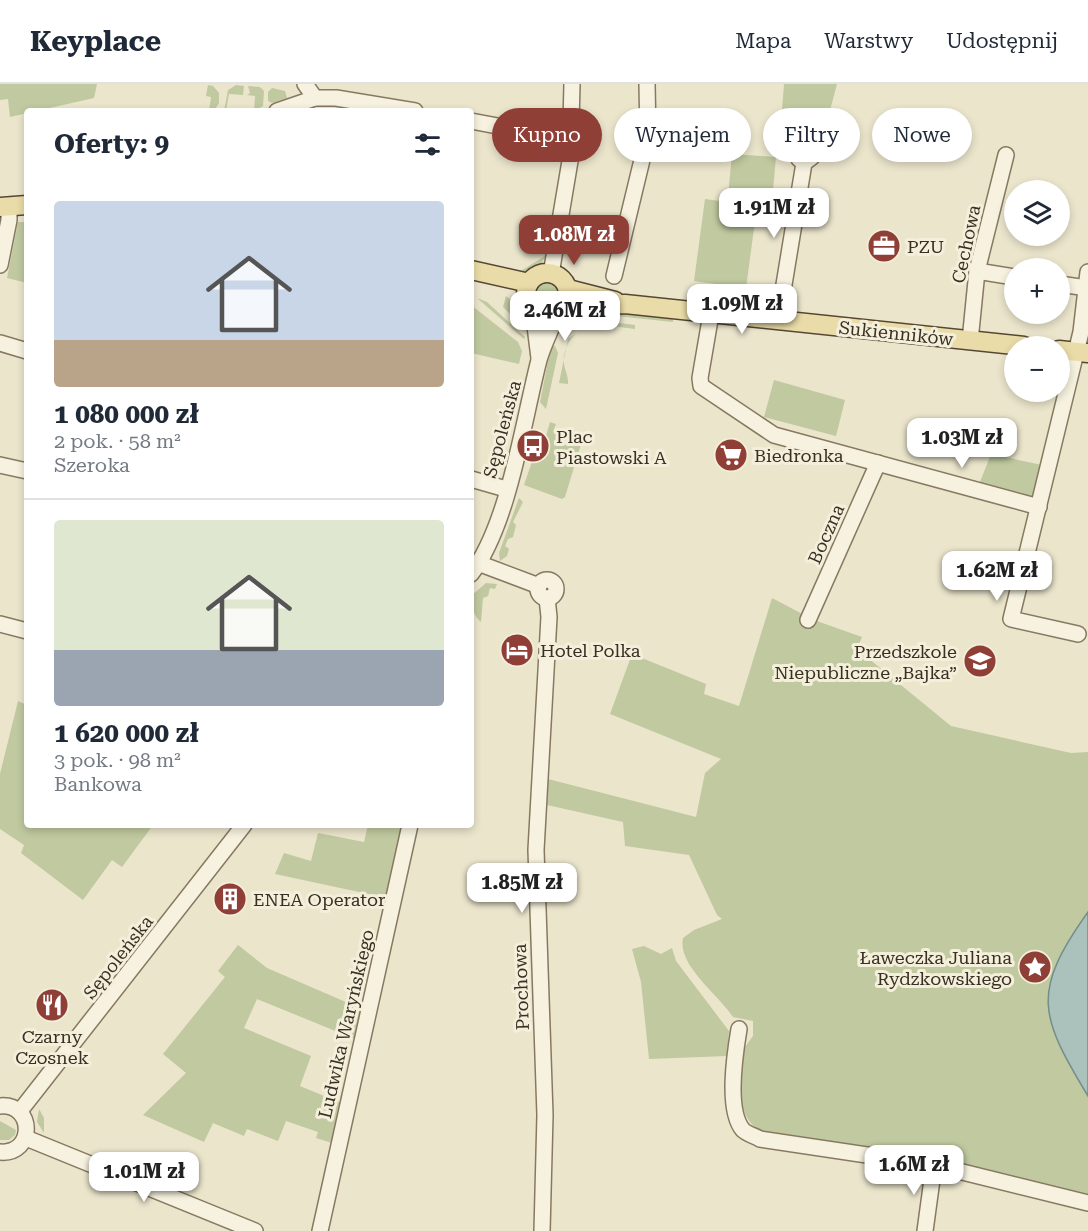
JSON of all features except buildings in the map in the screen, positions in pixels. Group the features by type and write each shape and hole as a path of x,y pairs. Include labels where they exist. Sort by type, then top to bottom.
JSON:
{"main road":[{"path":"4,207 24,205"},
{"path":"474,271 529,297 544,315 563,302 561,279 551,274 539,275 529,297"},
{"path":"474,282 529,297"},
{"name":"Sukienników","path":"563,302 625,304 1004,344"}],"street":[{"path":"305,84 315,98"},
{"path":"572,84 572,108"},
{"path":"614,276 648,135 647,84"},
{"path":"286,108 315,98 336,98 397,108"},
{"path":"474,122 492,125"},
{"name":"Cechowa","path":"970,341 977,271 1006,155"},
{"path":"551,274 569,162"},
{"path":"778,321 804,163"},
{"path":"0,265 9,220 4,207"},
{"path":"977,271 1004,275"},
{"path":"1070,284 1087,283 1039,507 1024,558 1011,619 1078,634"},
{"name":"Sępoleńska","path":"529,297 539,358"},
{"name":"Sępoleńska","path":"475,569 495,526 529,412 539,358 563,302"},
{"path":"711,314 699,381 703,389 774,435 1039,507"},
{"path":"0,343 24,350"},
{"name":"Boczna","path":"808,620 878,463"},
{"path":"0,465 24,470"},
{"path":"474,480 506,489"},
{"name":"Prochowa","path":"475,569 496,572 543,592 548,628 536,850 545,1115 542,1231"},
{"path":"0,624 24,630"},
{"name":"Sępoleńska","path":"20,1111 242,828"},
{"name":"Ludwika Waryńskiego","path":"320,1231 409,828"},
{"path":"740,1029 733,1061 734,1094 738,1120 748,1133 760,1139 934,1165 1088,1203"},
{"path":"0,1106 12,1107 20,1111 27,1125 26,1138 17,1148 0,1152"},
{"path":"26,1138 255,1231"},
{"path":"926,1231 934,1165"}],"green space":[{"path":"0,84 97,84 94,98 50,108 24,108 24,114 10,117 8,99 0,100"},
{"path":"784,84 837,84 831,108 782,108"},
{"path":"208,85 213,86 219,93 219,103 216,108 209,108 211,97 206,96"},
{"path":"236,85 244,86 243,95 229,94 227,108 225,108 228,90"},
{"path":"248,86 260,87 264,91 263,106 254,108 255,96 247,95 250,93"},
{"path":"272,88 285,91 287,98 272,103 268,101 268,92"},
{"path":"751,155 763,156 763,162 776,162 772,201 728,197 731,162 751,162"},
{"path":"705,199 757,206 746,288 694,281"},
{"path":"18,222 24,222 24,282 7,278"},
{"path":"545,256 537,269 514,275"},
{"path":"547,283 555,287 559,295 555,303 547,307 539,303 535,295 539,287"},
{"path":"506,296 526,312 531,334 503,307"},
{"path":"477,298 487,302 525,337 524,339"},
{"path":"474,307 518,342 522,351 519,364 474,354"},
{"path":"597,311 673,319 673,322 597,314"},
{"path":"597,320 635,325 635,329 602,326 582,330 574,336 565,352 568,339"},
{"path":"551,346 555,346 558,353 546,409 540,402"},
{"path":"564,360 568,377 568,384 559,383"},
{"path":"774,380 845,400 836,436 764,417"},
{"path":"550,422 556,424 553,432 582,441 565,497 562,499 524,485 538,444 546,436"},
{"path":"991,454 1042,465 1034,496 1031,498 982,485 980,482"},
{"path":"519,498 523,502 513,522 516,525 513,537 508,539 505,546 509,549 507,556 500,561 499,553"},
{"path":"486,583 497,584 495,589 490,588 488,596 483,598 481,622 474,610 474,593"},
{"path":"772,598 814,620 862,637 857,649 951,726 1071,753 1088,752 1088,1198 765,1134 756,1128 744,1111 741,1101 737,1058 753,1036 753,1021 733,1017 692,969 683,948 683,938 694,930 722,919 717,915 689,855 625,846 623,822 547,805 548,779 696,817 705,773 721,759 610,714 632,654 706,684 704,694 739,706"},
{"path":"18,701 24,704 24,828 151,828 122,867 112,860 83,900 21,853 24,845 0,829 0,774"},
{"path":"367,828 402,828 387,898 275,874 284,853 311,861 318,833 364,842"},
{"path":"238,945 267,968 362,1009 355,1039 257,999 244,1028 311,1056 300,1086 341,1103 332,1143 316,1138 318,1132 286,1121 278,1141 247,1129 244,1136 213,1123 204,1142 143,1115 186,1073 163,1054 225,977 218,971"},
{"path":"644,946 661,954 672,948 676,961 729,1031 727,1056 649,1059 641,982 632,949"},
{"path":"39,1109 44,1118 44,1133 37,1122"},
{"path":"0,1121 16,1130 15,1135 9,1140 0,1140"}],"water":[{"path":"1088,912 1088,1096 1059,1044 1051,1023 1048,1004 1050,984 1057,963"}],"place":[{"name":"PZU","path":"884,246"},
{"name":"Plac Piastowski A","path":"533,446"},
{"name":"Biedronka","path":"731,455"},
{"name":"Hotel Polka","path":"517,650"},
{"name":"Przedszkole Niepubliczne „Bajka”","path":"980,661"},
{"name":"ENEA Operator","path":"230,899"},
{"name":"Ławeczka Juliana Rydzkowskiego","path":"1035,967"},
{"name":"Czarny Czosnek","path":"52,1005"}]}
